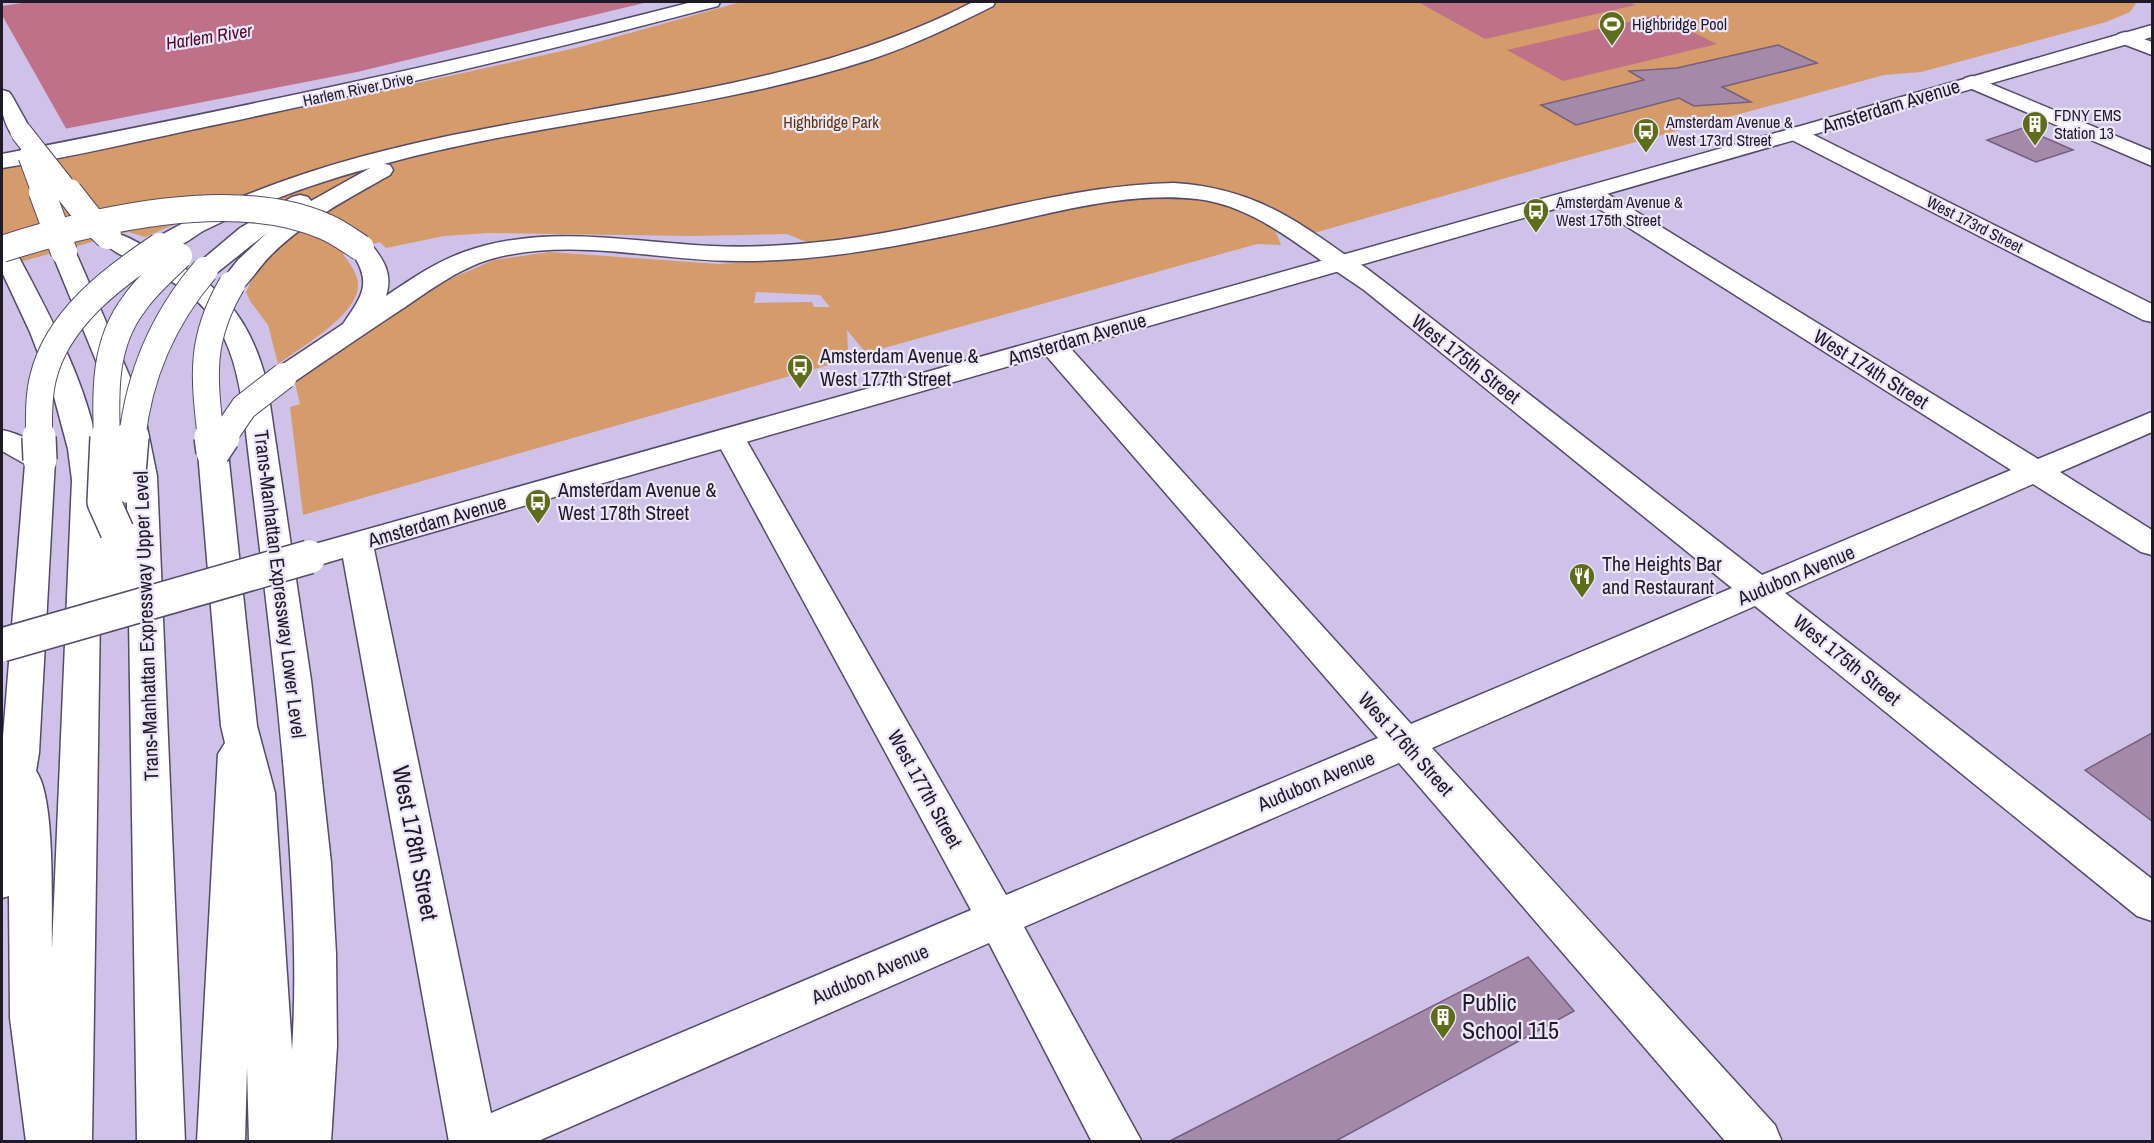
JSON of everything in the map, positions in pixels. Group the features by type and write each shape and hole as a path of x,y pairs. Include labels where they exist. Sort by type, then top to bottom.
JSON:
{"main road":[{"name":"Harlem River Drive","path":"2,150 346,82 677,2"},
{"name":"Harlem River Drive","path":"2,161 344,93 541,47 711,2"},
{"path":"116,612 117,531 127,495 131,433 149,364 171,315 205,270 249,233 383,169 454,150 711,103 811,81 934,40 996,3"},
{"path":"2,881 5,829 20,753 40,460 38,411 42,384 46,366 66,330 98,294 129,267 170,251 264,196 334,169 421,146 724,90 802,73 910,38 996,3"},
{"name":"Amsterdam Avenue","path":"2,645 1798,134 2152,31"},
{"path":"2125,38 2152,49"},
{"path":"1972,82 2152,159"},
{"path":"2,96 21,132"},
{"name":"Trans-Manhattan Expressway Lower Level","path":"21,132 91,220 113,239 175,273 208,298 233,326 249,361 257,407 300,742 314,911 315,1017 291,1139"},
{"name":"Trans-Manhattan Expressway Upper Level","path":"21,132 64,253 129,406 142,476 161,1142"},
{"name":"West 173rd Street","path":"1798,134 2152,314"},
{"name":"West 175th Street","path":"213,452 244,407 284,376 452,266 485,253 520,245 570,243 711,253 794,252 897,238 1065,203 1144,191 1204,193 1248,204 1272,215 1373,285 2152,903"},
{"name":"West 174th Street","path":"1590,193 2152,544"},
{"path":"291,1139 256,793 239,726 206,389 205,349 216,312 232,284 303,207"},
{"path":"68,1142 87,480 83,444 66,383 5,255 49,234 113,219 167,212 217,209 268,213 306,220 339,232 361,248 375,267 377,283 374,298 352,330"},
{"path":"117,531 104,502 105,393 110,353 119,328 170,251"},
{"name":"West 176th Street","path":"1053,346 1758,1142"},
{"name":"Audubon Avenue","path":"480,1142 2152,421"},
{"name":"West 177th Street","path":"730,438 1118,1142"},
{"path":"2,439 40,460"},
{"name":"West 178th Street","path":"357,544 473,1142"},
{"path":"221,1142 233,798 239,726"},
{"path":"20,753 29,824 32,1018 50,1142"}],"green space":[{"name":"Highbridge Park","path":"741,2 2136,3 2130,12 2106,22 1921,72 1884,75 1562,162 1314,233 1271,206 1236,194 1197,186 814,245 787,234 692,236 488,233 444,236 386,248 380,242 343,254 354,271 358,283 350,306 327,329 278,364 268,325 246,292 270,256 325,211 240,196 145,237 128,232 2,267 2,168 337,101 580,47"},
{"path":"1164,197 1211,201 1250,213 1275,230 1281,245 1257,244 866,353 847,330 848,350 832,364 303,515 290,407 300,404 295,383 402,307 443,282 494,260 550,252 718,264 812,259 921,242 1094,204","holes":["756,292 820,295 830,307 814,307 812,302 754,303"]}],"water":[{"name":"Harlem River","path":"28,2 648,2 357,72 2,141 2,6"},
{"path":"1418,2 1628,2 1636,5 1485,39"},
{"name":"Highbridge Pool","path":"1658,15 1717,44 1563,81 1507,50"}],"pier":[{"path":"2,15 68,132 2,144"}],"building":[{"path":"1778,45 1817,63 1722,87 1751,102 1694,106 1679,98 1576,125 1541,105 1644,80 1629,71 1677,68"},
{"name":"FDNY EMS Station 13","path":"2023,128 2073,150 2036,162 1987,140"},
{"path":"2152,733 2152,821 2085,770"},
{"name":"Public School 115","path":"1528,957 1574,1011 1334,1142 1168,1142"}],"place":[{"name":"Highbridge Pool","path":"1612,47"},
{"name":"FDNY EMS Station 13","path":"2035,147"},
{"name":"Amsterdam Avenue & West 173rd Street","path":"1646,154"},
{"name":"Amsterdam Avenue & West 175th Street","path":"1536,234"},
{"name":"Amsterdam Avenue & West 177th Street","path":"800,390"},
{"name":"Amsterdam Avenue & West 178th Street","path":"538,525"},
{"name":"The Heights Bar and Restaurant","path":"1582,599"},
{"name":"Public School 115","path":"1443,1040"}]}
